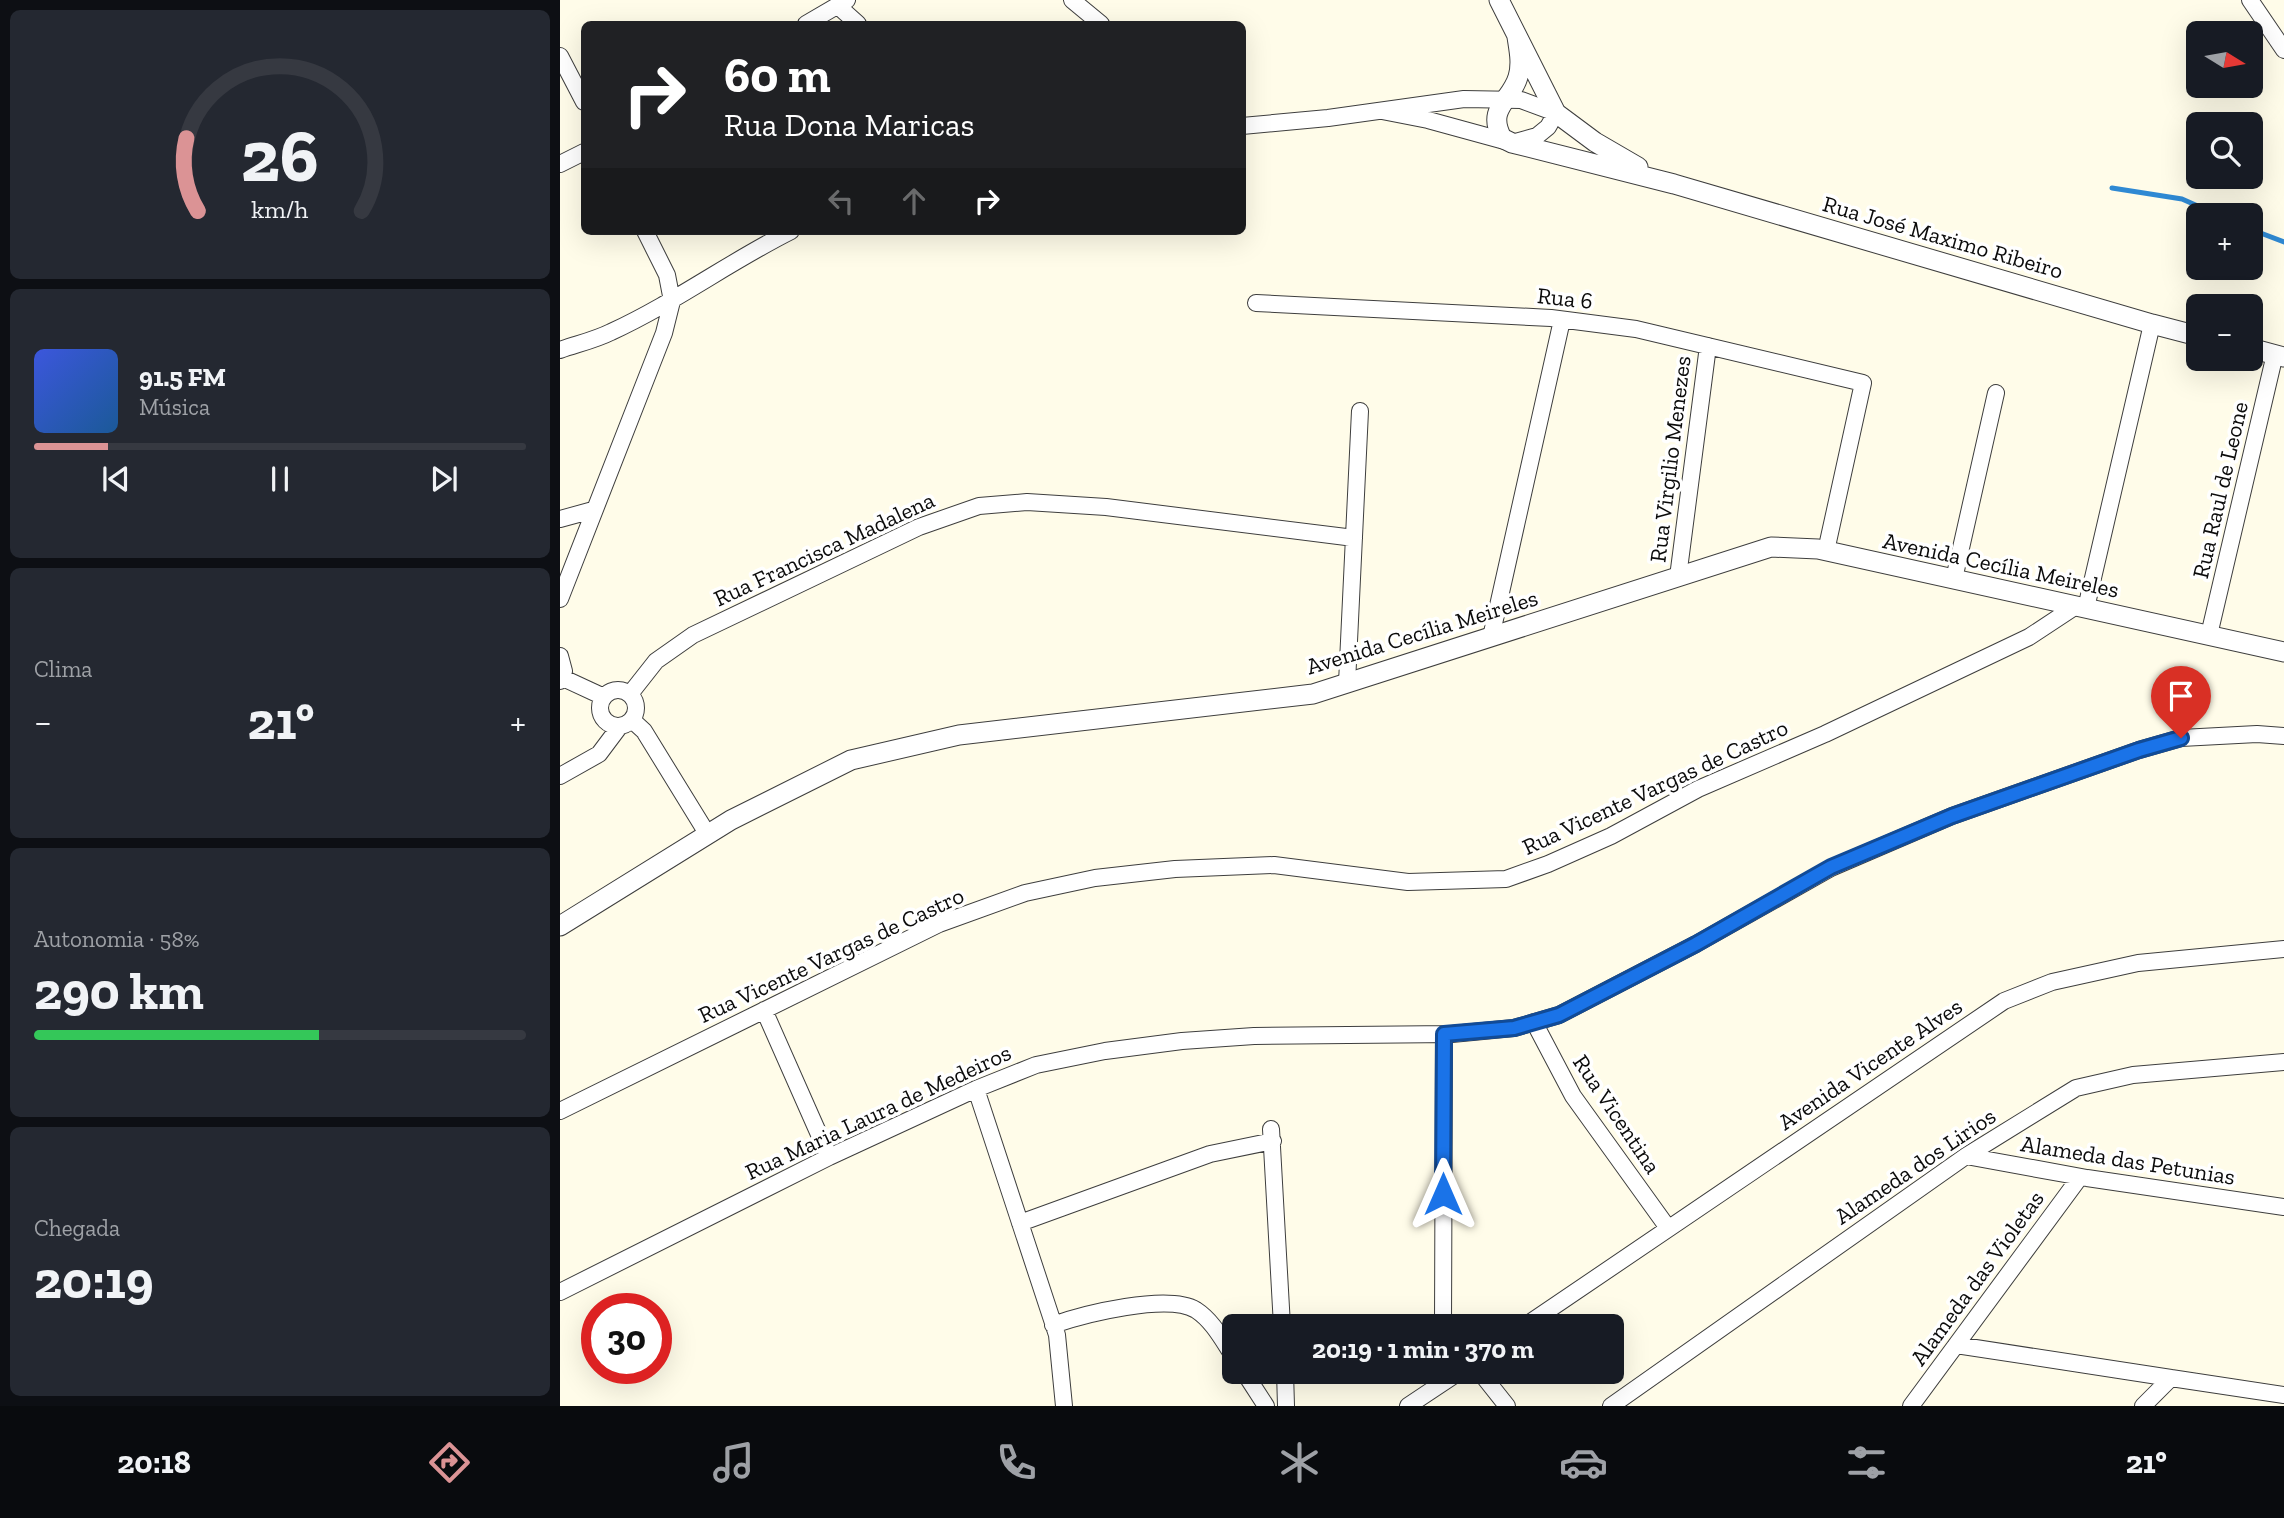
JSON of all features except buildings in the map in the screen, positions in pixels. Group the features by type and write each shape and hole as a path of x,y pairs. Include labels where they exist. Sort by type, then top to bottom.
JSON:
{"street":[{"path":"1072,0 1097,21"},
{"name":"Rua José Maximo Ribeiro","path":"1499,0 1556,113 1624,161 1674,184"},
{"path":"2250,0 2284,50"},
{"path":"812,21 843,3 856,21"},
{"name":"Rua José Maximo Ribeiro","path":"1517,37 1519,75 1497,112 1497,129 1502,138 1512,143 1674,184 2186,332"},
{"path":"560,56 581,96"},
{"path":"1246,126 1464,99 1504,99 1534,103 1556,113 1548,127 1537,136 1512,143 1428,120 1382,111"},
{"path":"560,164 581,154"},
{"path":"560,599 664,333 672,301 667,275 647,235"},
{"path":"560,350 610,333 672,301 747,253 783,235"},
{"name":"Rua 6","path":"1256,303 1562,320 1636,329 1863,383 1826,551"},
{"path":"1491,636 1562,320"},
{"path":"2081,607 2152,324"},
{"name":"Rua Virgilio Menezes","path":"1678,577 1707,346"},
{"name":"Rua Raul de Leone","path":"2209,635 2279,356"},
{"path":"1954,579 1996,393"},
{"path":"1347,683 1360,411"},
{"name":"Rua Francisca Madalena","path":"630,694 656,661 693,635 919,527 979,506 1027,502 1106,507 1354,538"},
{"path":"560,519 593,510"},
{"name":"Avenida Cecília Meireles","path":"560,926 731,820 851,760 959,734 1313,694 1771,547 1826,551 2284,652"},
{"name":"Rua Vicente Vargas de Castro","path":"560,1111 939,924 1025,893 1095,878 1175,869 1274,865 1408,882 1506,879 1611,836 1698,789 1825,734 2029,637 2081,607"},
{"path":"560,656 564,663 561,680 604,697"},
{"path":"560,776 599,754 626,723 636,707 630,694 617,690 604,697 601,703 602,716 613,726 626,723 644,731 708,835"},
{"name":"Rua Maria Laura de Medeiros","path":"560,1292 829,1157 976,1089 1036,1065 1105,1051 1181,1041 1254,1036 1444,1034 1514,1028 1559,1015 1696,944 1831,867 1952,816 2139,750 2181,738 2257,734 2284,736"},
{"name":"Avenida Vicente Alves","path":"1543,1314 2004,1001 2052,982 2138,963 2284,949"},
{"path":"764,1010 829,1157"},
{"name":"Rua Vicentina","path":"1534,1022 1573,1096 1668,1228"},
{"path":"1443,1314 1444,1034"},
{"name":"Alameda dos Lirios","path":"1611,1406 1966,1156 2076,1088 2133,1075 2284,1062"},
{"path":"976,1089 1057,1335 1064,1406"},
{"path":"1020,1223 1210,1154 1272,1135 1281,1314"},
{"name":"Alameda das Petunias","path":"1966,1156 2080,1177 2284,1207"},
{"name":"Alameda das Violetas","path":"1910,1406 2080,1177"},
{"path":"1053,1325 1087,1313 1167,1303 1195,1310 1214,1327 1222,1339"},
{"path":"1956,1345 2284,1395"},
{"path":"2143,1406 2171,1378"},
{"path":"1251,1384 1265,1406"},
{"path":"1285,1384 1286,1406"},
{"path":"1408,1406 1435,1384"},
{"path":"1490,1384 1507,1406"}],"waterway":[{"path":"2112,188 2182,199 2191,203"},
{"path":"2263,234 2284,242"}],"route":[{"path":"1443,1194 1444,1034 1514,1028 1559,1015 1696,944 1831,867 1952,816 2139,750 2181,738"}]}
